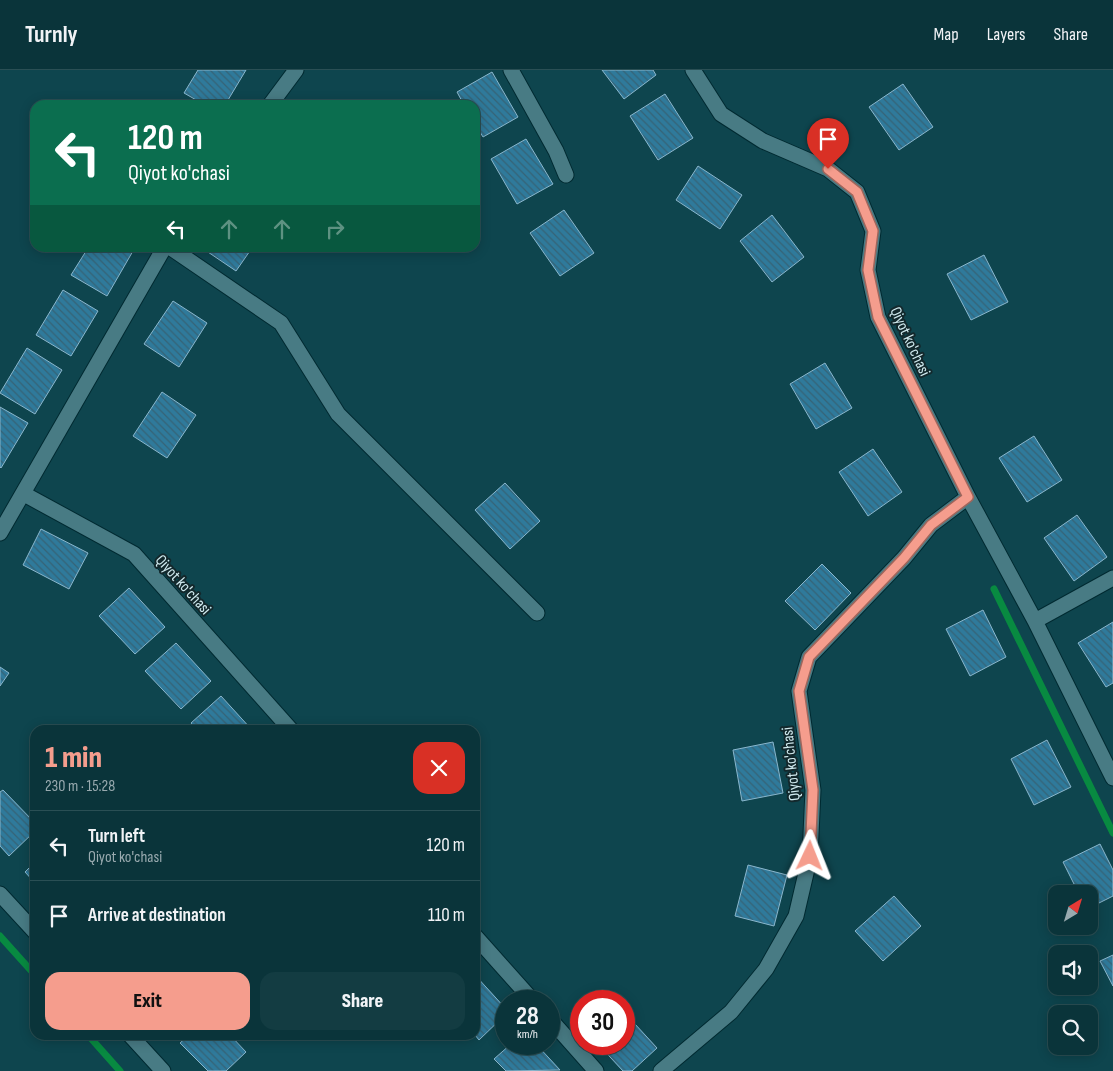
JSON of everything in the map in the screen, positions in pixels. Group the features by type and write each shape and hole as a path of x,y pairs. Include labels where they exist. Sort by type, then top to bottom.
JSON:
{"street":[{"path":"274,100 296,70"},
{"path":"511,70 556,151 566,175"},
{"name":"Qiyot ko'chasi","path":"694,70 721,114 763,141 828,169 857,192 873,231 868,270 878,317 968,497 1035,621 1113,778"},
{"path":"0,533 162,252"},
{"path":"177,252 281,323 338,414 537,613"},
{"name":"Qiyot ko'chasi","path":"24,494 134,554 287,725"},
{"name":"Qiyot ko'chasi","path":"661,1071 731,1012 766,969 796,916 810,856 813,790 799,691 809,657 904,558 931,525 968,497"},
{"path":"1035,621 1113,578"},
{"path":"0,894 30,927"},
{"path":"480,942 523,990"},
{"path":"560,1030 596,1071"},
{"path":"135,1040 163,1071"}],"building":[{"path":"198,70 246,70 228,100 196,100 184,93"},
{"path":"602,70 653,70 656,75 624,99"},
{"path":"492,72 518,117 483,137 480,132 480,100 461,100 457,92"},
{"path":"903,84 933,127 899,150 869,107"},
{"path":"665,94 693,138 658,160 630,116"},
{"path":"526,139 553,184 517,204 491,159"},
{"path":"698,166 742,195 720,229 676,200"},
{"path":"564,210 594,253 560,276 530,233"},
{"path":"772,215 804,257 772,282 740,241"},
{"path":"85,252 132,252 107,296 71,275"},
{"path":"208,252 249,252 236,271"},
{"path":"984,255 1008,302 971,320 947,274"},
{"path":"63,290 98,311 71,356 36,335"},
{"path":"173,301 207,323 179,367 144,344"},
{"path":"27,348 62,370 35,414 0,393"},
{"path":"825,363 852,408 816,429 790,384"},
{"path":"162,392 196,415 167,458 133,436"},
{"path":"0,407 28,423 1,468 0,467"},
{"path":"1034,436 1062,480 1027,502 999,458"},
{"path":"873,449 902,492 868,516 839,472"},
{"path":"505,483 540,521 510,549 475,510"},
{"path":"1077,515 1107,557 1074,581 1044,538"},
{"path":"41,529 88,553 69,589 23,565"},
{"path":"822,564 851,593 815,630 785,601"},
{"path":"129,588 165,627 135,654 99,616"},
{"path":"983,610 1006,657 970,676 946,629"},
{"path":"1113,622 1113,683 1106,687 1078,643"},
{"path":"176,643 211,681 181,709 145,671"},
{"path":"0,667 9,673 0,686"},
{"path":"221,696 247,725 193,725 191,723"},
{"path":"1047,740 1071,787 1034,805 1011,759"},
{"path":"773,742 783,793 742,801 733,750"},
{"path":"3,790 30,818 30,836 9,856 0,846 0,792"},
{"path":"1100,844 1113,870 1113,896 1098,904 1098,885 1074,885 1063,862"},
{"path":"748,865 787,875 774,926 735,916"},
{"path":"30,867 30,878 25,872"},
{"path":"894,896 921,926 883,961 855,931"},
{"path":"1113,955 1113,986 1100,961"},
{"path":"480,980 495,997 495,1025 480,1039"},
{"path":"635,1024 657,1048 632,1071 623,1071 608,1055 635,1055"},
{"path":"183,1040 235,1040 246,1052 226,1071 208,1071 180,1043"},
{"path":"499,1055 546,1055 560,1070 506,1071 494,1059"}],"waterway":[{"path":"994,589 1113,833"},
{"path":"0,936 30,969"},
{"path":"92,1040 120,1071"}],"route":[{"path":"810,856 813,790 799,691 809,657 904,558 931,525 968,497 878,317 868,270 873,231 857,192 828,169"}]}
